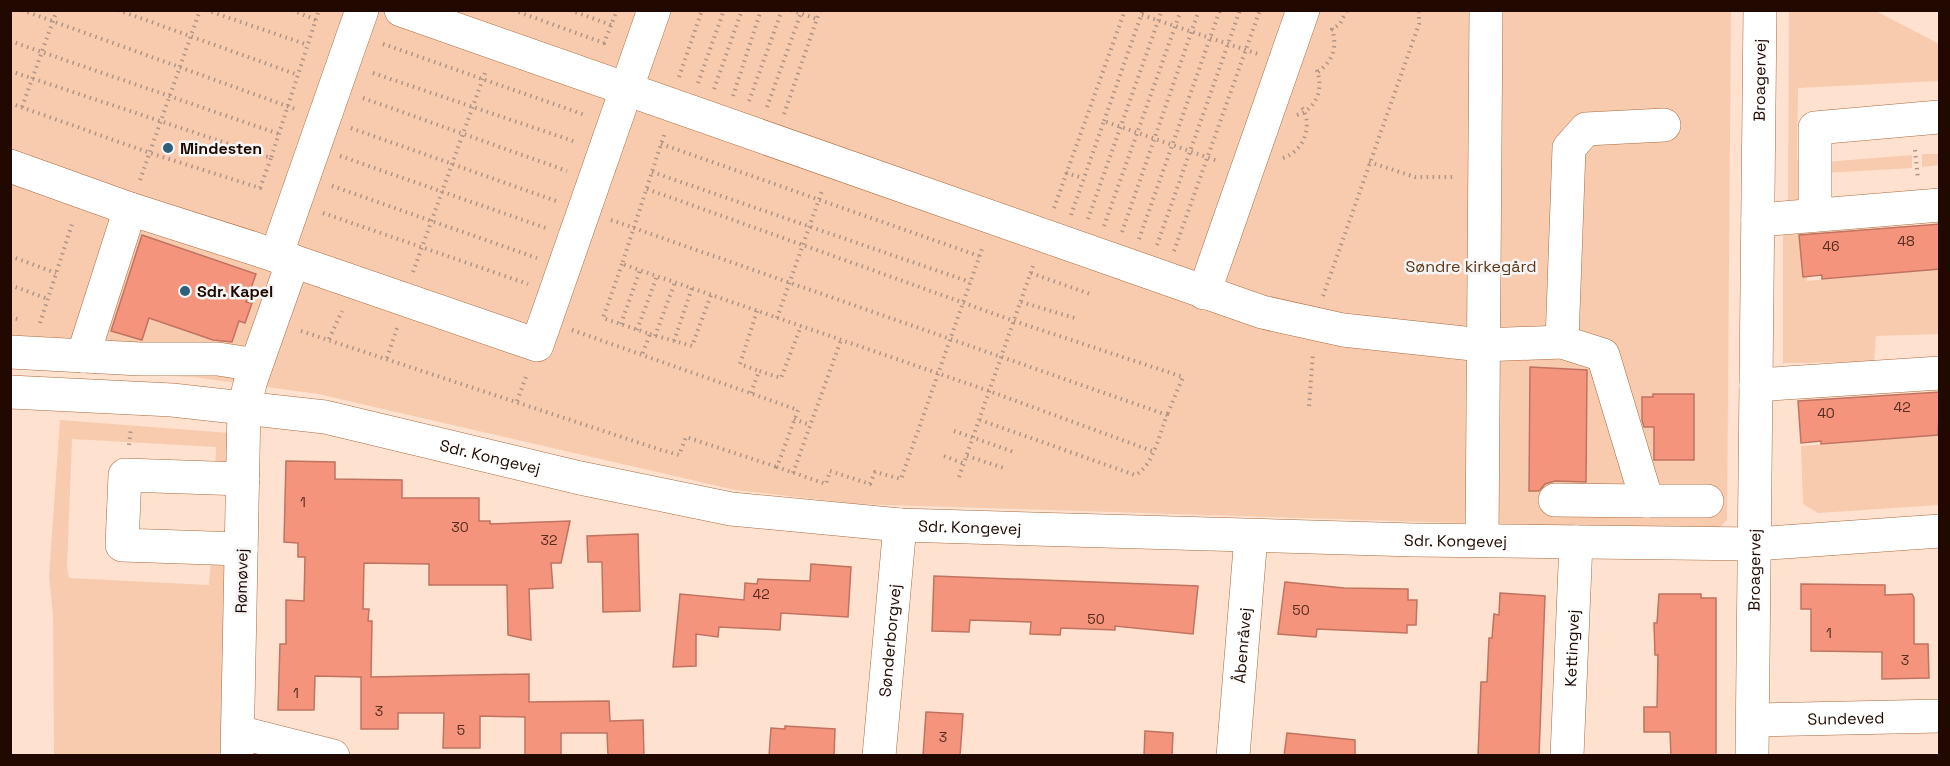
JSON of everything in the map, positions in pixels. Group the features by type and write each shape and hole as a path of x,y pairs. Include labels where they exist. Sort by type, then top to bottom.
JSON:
{"street":[{"path":"400,10 625,89 681,95 832,162 1262,312 1343,330 1482,345 1562,342 1603,355 1647,501"},
{"path":"10,166 130,209 537,345 654,10"},
{"path":"1204,293 1303,10"},
{"path":"1482,540 1486,10"},
{"name":"Broagervej","path":"1752,756 1760,10"},
{"name":"Rømøvej","path":"237,744 244,406 272,321 304,176 348,49"},
{"path":"1815,215 1815,128 1926,118"},
{"path":"1562,342 1569,148 1586,129 1664,125"},
{"path":"1758,220 1930,205"},
{"path":"83,356 130,209"},
{"path":"10,352 218,359 256,366"},
{"path":"1756,385 1940,373"},
{"name":"Sdr. Kongevej","path":"10,392 244,406 326,417 580,478 731,509 900,525 1251,536 1755,544 1940,531"},
{"path":"241,549 122,545 124,475 243,479"},
{"path":"1554,500 1707,501"},
{"name":"Sønderborgvej","path":"879,756 900,525"},
{"name":"Åbenråvej","path":"1233,756 1251,536"},
{"name":"Kettingvej","path":"1567,756 1576,542"},
{"name":"Sundeved","path":"1753,720 1940,716"},
{"path":"237,744 333,756"}],"path":[{"path":"22,107 57,10"},
{"path":"118,10 298,75"},
{"path":"149,155 200,10"},
{"path":"206,10 308,45"},
{"path":"292,10 316,20"},
{"path":"10,103 149,155 260,188 319,10"},
{"path":"513,10 604,43 617,10"},
{"path":"570,10 611,25"},
{"path":"681,95 702,10"},
{"path":"711,295 692,346 603,318 652,172 681,95 724,10"},
{"path":"711,98 742,10"},
{"path":"730,105 761,10"},
{"path":"746,110 782,10"},
{"path":"791,10 802,12 817,20"},
{"path":"781,122 820,10"},
{"path":"959,477 1125,10"},
{"path":"1085,229 1162,10"},
{"path":"1101,235 1181,10"},
{"path":"1119,241 1199,10"},
{"path":"1136,247 1220,10"},
{"path":"1154,254 1240,10"},
{"path":"1171,260 1260,10"},
{"path":"1309,406 1315,325 1325,286 1419,24 1419,10"},
{"path":"764,117 802,12"},
{"path":"1071,218 1083,178 1143,13 1175,27 1285,63"},
{"path":"10,41 168,98 279,134"},
{"path":"404,299 496,44"},
{"path":"348,49 483,80 603,152"},
{"path":"348,49 473,107 603,152"},
{"path":"348,49 463,135 603,152"},
{"path":"10,71 160,123 271,158"},
{"path":"1926,118 1930,205"},
{"path":"1104,121 1247,171"},
{"path":"662,144 979,256"},
{"path":"777,318 832,162"},
{"path":"1369,162 1415,177 1484,176"},
{"path":"652,172 970,282"},
{"path":"1066,173 1083,178"},
{"path":"304,176 442,192 564,266 642,355 798,410 777,467"},
{"path":"304,176 564,266"},
{"path":"304,176 422,248 564,266 634,229 1001,359 1167,415"},
{"path":"647,189 1014,321 1183,377 1142,472 1135,475 980,420"},
{"path":"39,326 82,192"},
{"path":"272,321 680,455 686,437 826,484 830,471 870,484 875,472 901,479 992,219"},
{"path":"10,256 56,273"},
{"path":"622,264 938,373 1152,451"},
{"path":"621,324 640,270"},
{"path":"1030,273 1090,294"},
{"path":"637,330 657,276"},
{"path":"642,355 675,282"},
{"path":"10,285 48,299"},
{"path":"674,341 692,288"},
{"path":"1021,302 1078,320"},
{"path":"757,311 740,364 759,371 781,378 801,326"},
{"path":"793,473 841,340"},
{"path":"751,393 759,371"},
{"path":"794,419 810,425"},
{"path":"954,431 1014,452"},
{"path":"944,456 965,464"},
{"path":"967,456 1006,469"}],"green space":[{"name":"Søndre kirkegård","path":"11,11 1731,11 1727,520 1716,531 856,504 735,490 318,394 193,377 11,369"},
{"path":"1789,11 1876,11 1939,44 1939,81 1798,88 1797,159 1803,162 1805,202 1788,203"},
{"path":"1922,154 1939,154 1939,165 1922,167"},
{"path":"1912,155 1912,168 1825,173 1825,162"},
{"path":"1799,234 1803,276 1807,276 1807,281 1939,269 1939,334 1876,336 1874,362 1783,363 1783,235"},
{"path":"60,420 230,433 231,466 215,469 216,447 72,439 67,567 69,578 209,585 211,562 228,563 226,755 54,755 53,615 49,576"},
{"path":"1939,434 1939,505 1818,513 1803,504 1801,446"}],"building":[{"path":"1940,224 1940,269 1822,279 1822,275 1803,277 1799,235"},
{"name":"Sdr. Kapel","path":"142,235 256,274 246,302 252,303 245,323 239,321 232,342 213,340 149,318 142,340 111,331"},
{"path":"1530,367 1587,370 1586,482 1555,481 1545,484 1539,491 1529,491"},
{"path":"1940,392 1938,435 1821,444 1821,441 1801,443 1798,401"},
{"path":"1653,394 1694,394 1694,460 1654,460 1654,427 1644,427 1642,420 1642,397 1653,397"},
{"path":"286,461 335,462 335,479 402,480 402,498 479,498 479,521 490,521 490,524 570,521 561,563 551,563 553,588 529,589 531,640 508,635 507,585 429,585 429,564 364,563 363,609 369,609 368,621 372,621 371,677 529,674 529,702 609,701 610,721 643,720 644,756 608,756 607,733 561,733 561,756 525,756 525,717 480,716 480,748 443,748 444,713 398,713 398,729 361,729 361,677 315,676 314,710 278,710 280,644 286,644 286,600 304,601 305,557 298,557 298,543 284,542"},
{"path":"638,534 640,611 603,612 602,562 588,562 587,536"},
{"path":"811,564 851,567 848,617 781,613 780,630 719,627 718,637 696,634 696,666 673,667 680,594 744,600 745,583 757,584 758,579 810,581"},
{"path":"934,576 1198,586 1193,634 1115,626 1115,630 1061,628 1060,635 1030,634 1031,622 970,620 969,632 932,631"},
{"path":"1285,582 1344,588 1408,589 1408,600 1417,600 1416,625 1407,625 1407,633 1317,629 1316,637 1278,634"},
{"path":"1801,584 1885,585 1885,595 1912,594 1914,598 1914,644 1928,644 1929,678 1882,679 1882,652 1811,651 1811,609 1801,609"},
{"path":"1500,593 1545,596 1539,756 1478,756 1481,682 1487,682 1489,638 1492,638 1494,614 1499,615"},
{"path":"1659,594 1701,594 1701,598 1716,598 1716,756 1671,756 1670,732 1644,732 1644,707 1657,707 1658,655 1655,655 1654,623 1657,623"},
{"path":"926,712 963,714 960,756 923,756"},
{"path":"785,726 835,729 834,756 769,756 771,728 785,729"},
{"path":"1145,731 1173,733 1172,756 1144,756"},
{"path":"1287,733 1355,740 1355,756 1284,756"}],"place":[{"name":"Mindesten","path":"168,148"},
{"name":"Sdr. Kapel","path":"185,291"}]}
